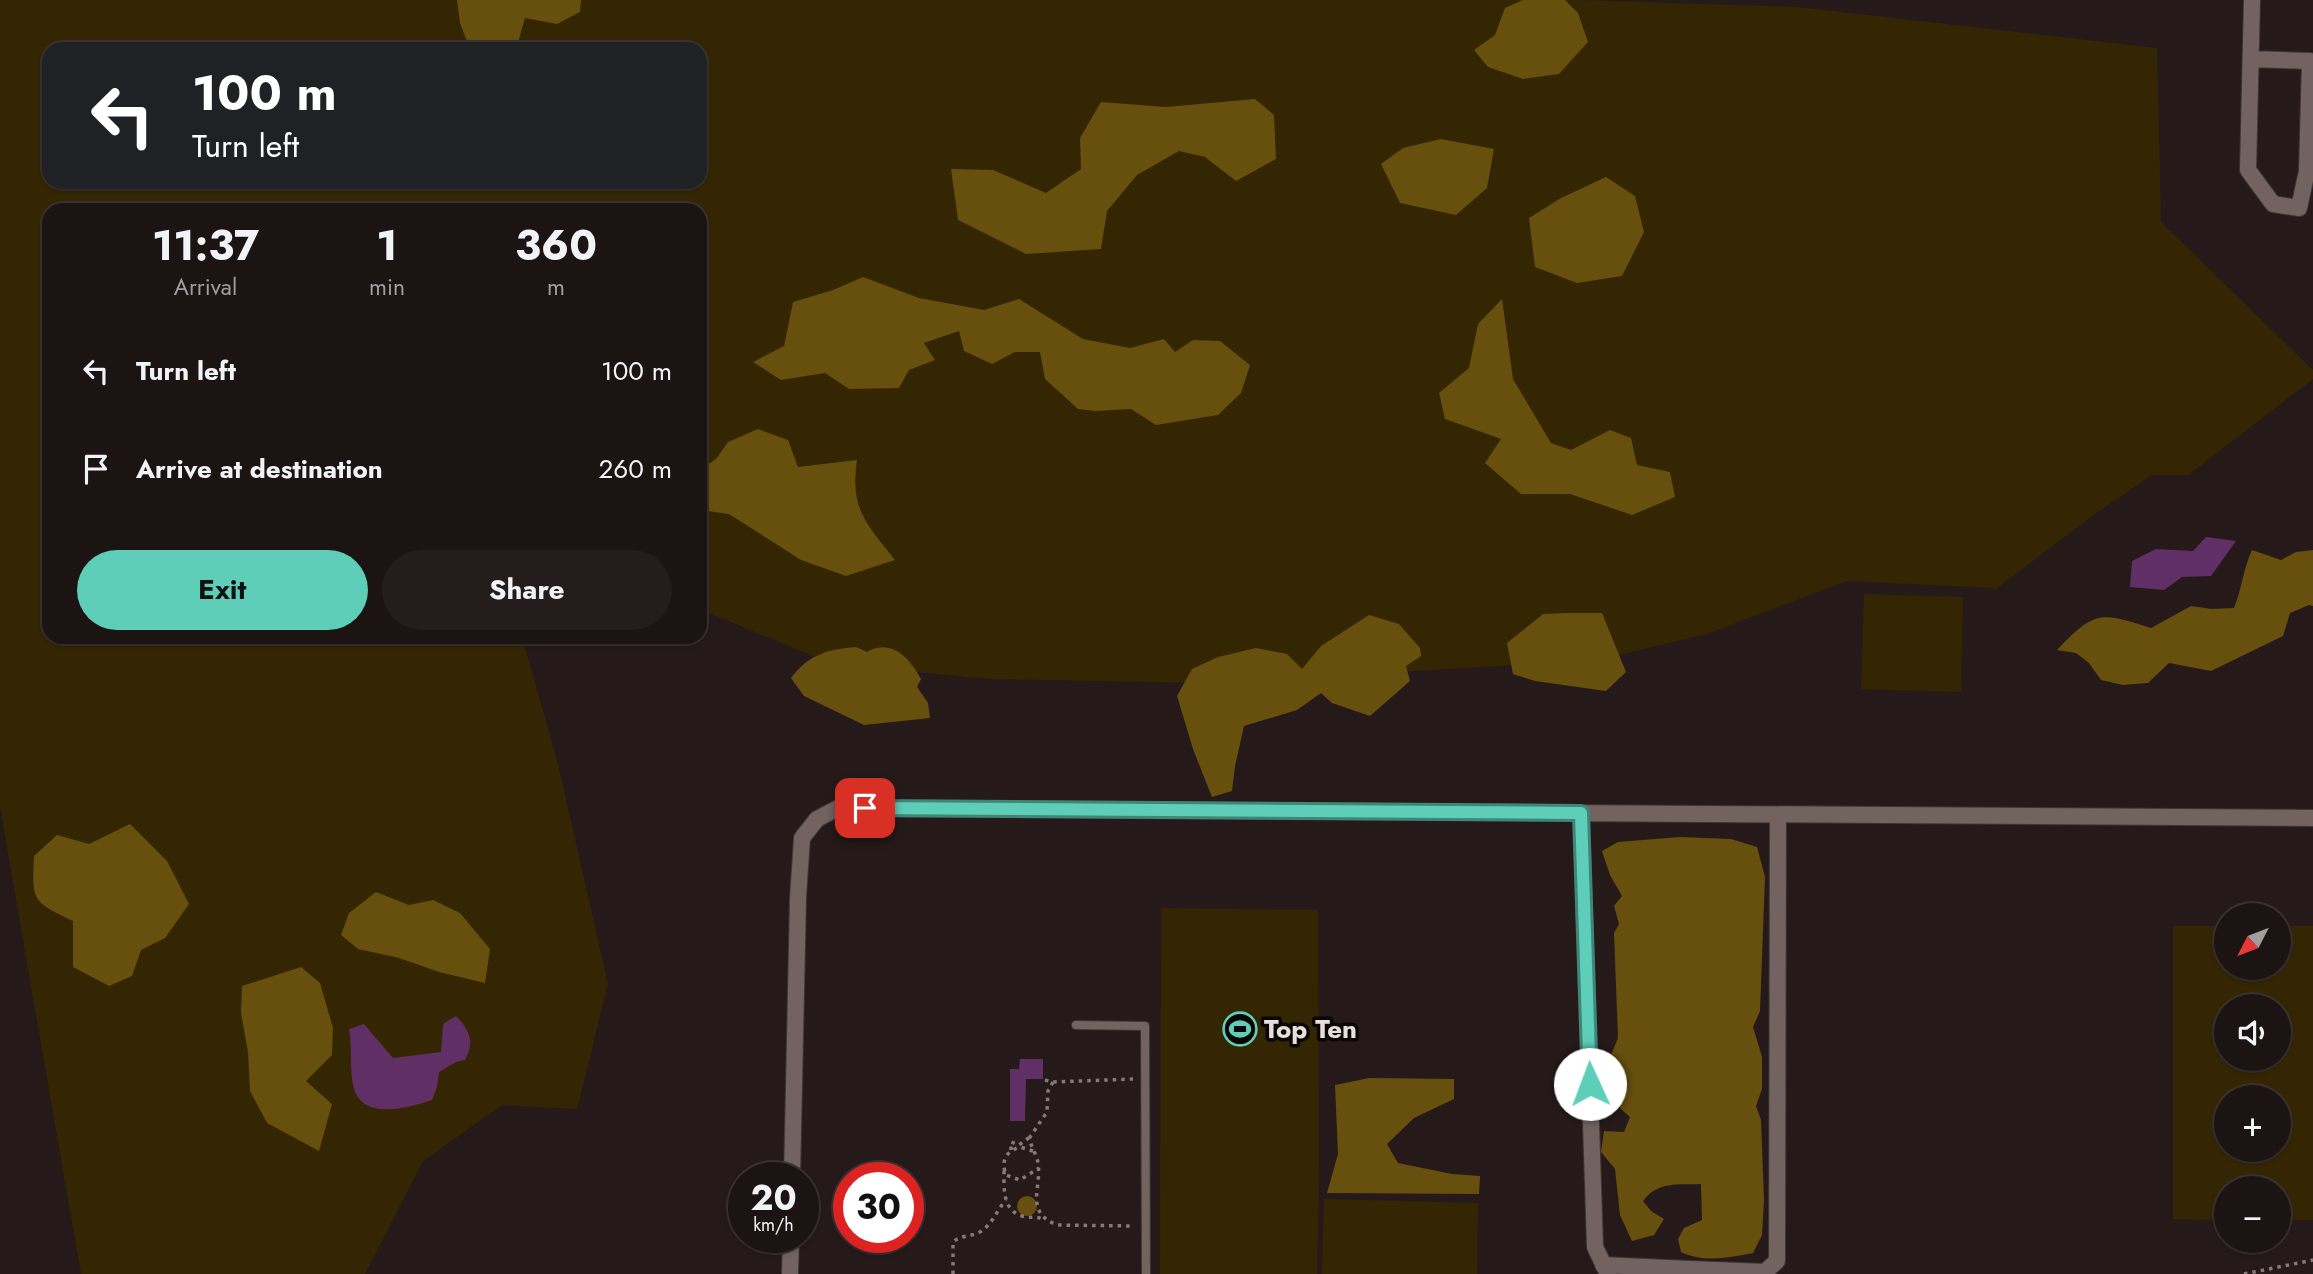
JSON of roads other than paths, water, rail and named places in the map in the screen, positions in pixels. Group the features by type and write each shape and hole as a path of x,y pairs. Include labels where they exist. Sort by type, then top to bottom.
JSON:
{"street":[{"path":"2251,59 2310,61 2307,171 2299,208 2273,204 2248,170 2252,0"},
{"path":"792,1162 798,898 802,838 817,818 838,808 2313,818"},
{"path":"1581,813 1595,1247 1606,1270 1765,1272 1777,1261 1778,815"},
{"path":"790,1274 791,1253"}],"lane":[{"path":"1076,1025 1145,1026 1146,1274"}],"place":[{"name":"Top Ten","path":"1240,1029"}]}
